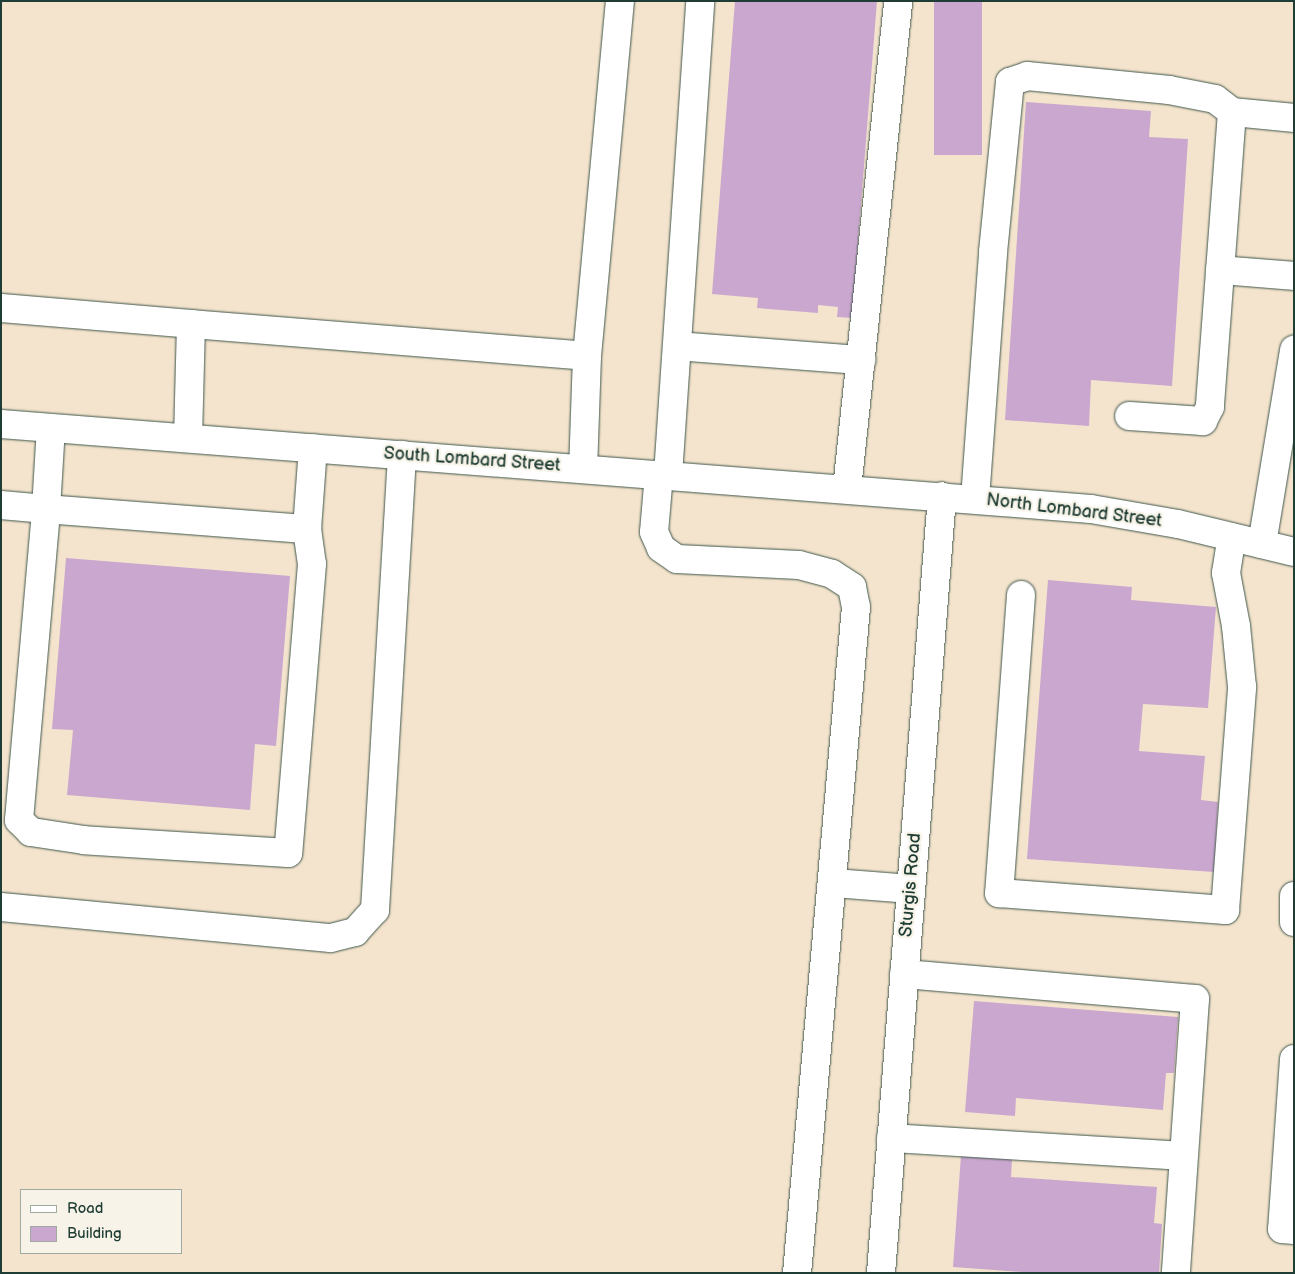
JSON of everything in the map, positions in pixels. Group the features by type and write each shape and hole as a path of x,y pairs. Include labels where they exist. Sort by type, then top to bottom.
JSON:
{"street":[{"path":"583,469 587,356 620,1"},
{"path":"700,1 677,346 663,475 654,532 661,548 677,559 799,565 832,574 852,587 856,607 834,883 797,1273"},
{"path":"847,489 898,1"},
{"path":"975,499 993,252 1010,82 1027,76 1169,90 1215,99 1232,112 1294,118"},
{"path":"1129,416 1203,421 1210,407 1232,112"},
{"path":"1220,270 1294,276"},
{"path":"1,308 587,356"},
{"path":"188,438 191,324"},
{"path":"677,346 861,360"},
{"path":"1262,544 1294,350"},
{"name":"South Lombard Street","path":"1,424 942,496"},
{"path":"51,428 46,509 10,819 32,832 84,840 288,853 312,564 307,529 313,448"},
{"path":"1,907 331,938 355,932 375,910 402,455"},
{"name":"North Lombard Street","path":"942,496 1091,509 1232,537 1294,552"},
{"name":"Sturgis Road","path":"881,1273 942,496"},
{"path":"1,505 307,529"},
{"path":"1021,595 999,893 1225,910 1242,687 1236,626 1226,573 1232,537"},
{"path":"834,883 911,890"},
{"path":"1293,922 1294,896"},
{"path":"904,974 1195,999 1182,1156 1176,1273"},
{"path":"1294,1059 1282,1229 1294,1230"},
{"path":"891,1138 1182,1156"}],"building":[{"path":"735,1 877,1 852,318 837,317 838,307 818,305 818,313 757,308 758,298 712,294"},
{"path":"934,1 982,1 982,155 934,155"},
{"path":"1026,102 1151,111 1149,137 1188,139 1172,386 1091,380 1089,426 1005,420"},
{"path":"66,558 290,576 276,746 255,744 250,810 67,795 73,730 52,729"},
{"path":"1048,580 1132,587 1131,600 1216,607 1208,708 1143,704 1139,751 1205,756 1201,800 1218,802 1214,872 1027,859"},
{"path":"974,1001 1178,1017 1174,1073 1166,1073 1163,1110 1016,1098 1015,1116 965,1112"},
{"path":"961,1155 1012,1159 1011,1177 1157,1187 1154,1223 1162,1224 1159,1273 1037,1273 953,1267"}]}
